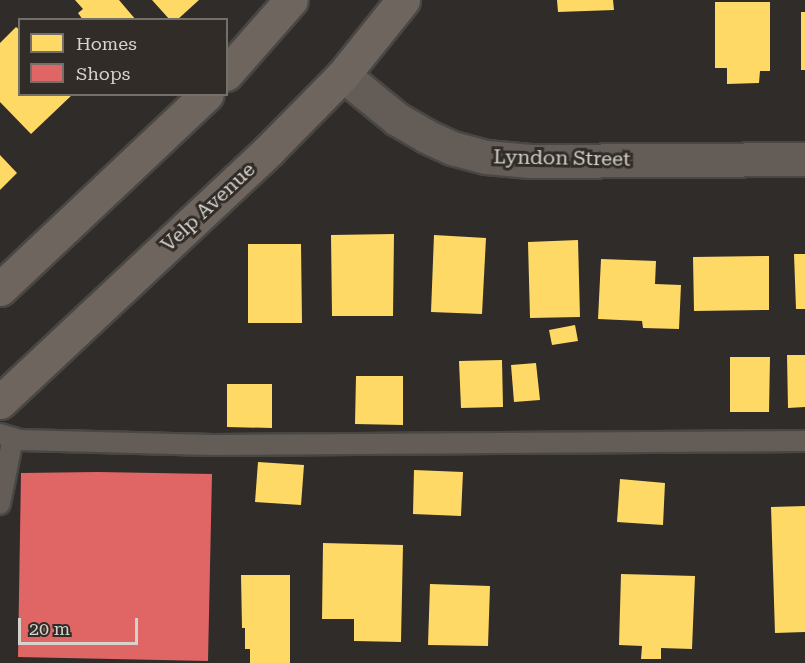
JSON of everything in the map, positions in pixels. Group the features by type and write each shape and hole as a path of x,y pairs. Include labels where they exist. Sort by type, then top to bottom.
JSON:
{"main road":[{"path":"228,72 291,0"},
{"name":"Velp Avenue","path":"0,402 269,150 343,75 403,0"},
{"path":"0,289 205,96"}],"street":[{"name":"Lyndon Street","path":"343,75 397,119 426,136 452,148 486,157 530,160 805,159"}],"lane":[{"path":"0,504 6,436 20,440 213,445 805,441"}],"building: Homes":[{"path":"75,0 119,0 134,18 82,18 78,13 83,9"},
{"path":"152,0 199,0 179,18 168,18"},
{"path":"557,0 613,0 614,10 558,12"},
{"path":"715,2 770,2 770,71 760,71 759,83 727,84 727,68 715,68"},
{"path":"801,12 805,12 805,70 801,70"},
{"path":"16,27 18,28 18,96 71,96 31,134 0,102 0,43"},
{"path":"0,155 17,173 0,190"},
{"path":"394,234 393,316 332,316 331,235"},
{"path":"434,235 486,238 482,314 431,312"},
{"path":"578,240 580,317 530,318 528,242"},
{"path":"248,244 301,244 302,323 248,323"},
{"path":"794,254 805,254 805,309 796,309"},
{"path":"769,256 769,310 694,311 693,257"},
{"path":"601,259 656,261 655,284 681,285 679,329 643,328 642,321 598,319"},
{"path":"575,325 578,341 552,345 549,330"},
{"path":"787,355 805,355 805,407 788,408"},
{"path":"730,357 770,357 769,412 730,412"},
{"path":"502,360 503,407 461,408 459,361"},
{"path":"536,363 540,400 514,402 511,365"},
{"path":"356,376 403,376 403,425 355,424"},
{"path":"227,384 272,384 272,428 227,427"},
{"path":"258,462 304,465 301,505 255,502"},
{"path":"414,470 463,472 461,516 413,514"},
{"path":"620,479 665,483 663,525 617,522"},
{"path":"805,506 805,632 775,633 771,507"},
{"path":"323,543 403,545 401,642 354,641 354,619 322,619"},
{"path":"621,574 695,576 692,649 661,648 661,659 641,659 642,646 619,645"},
{"path":"241,575 290,575 290,663 250,663 250,649 245,649 245,628 242,628"},
{"path":"430,584 490,586 488,646 428,645"}],"building: Shops":[{"path":"21,473 212,474 208,661 18,657"}]}
